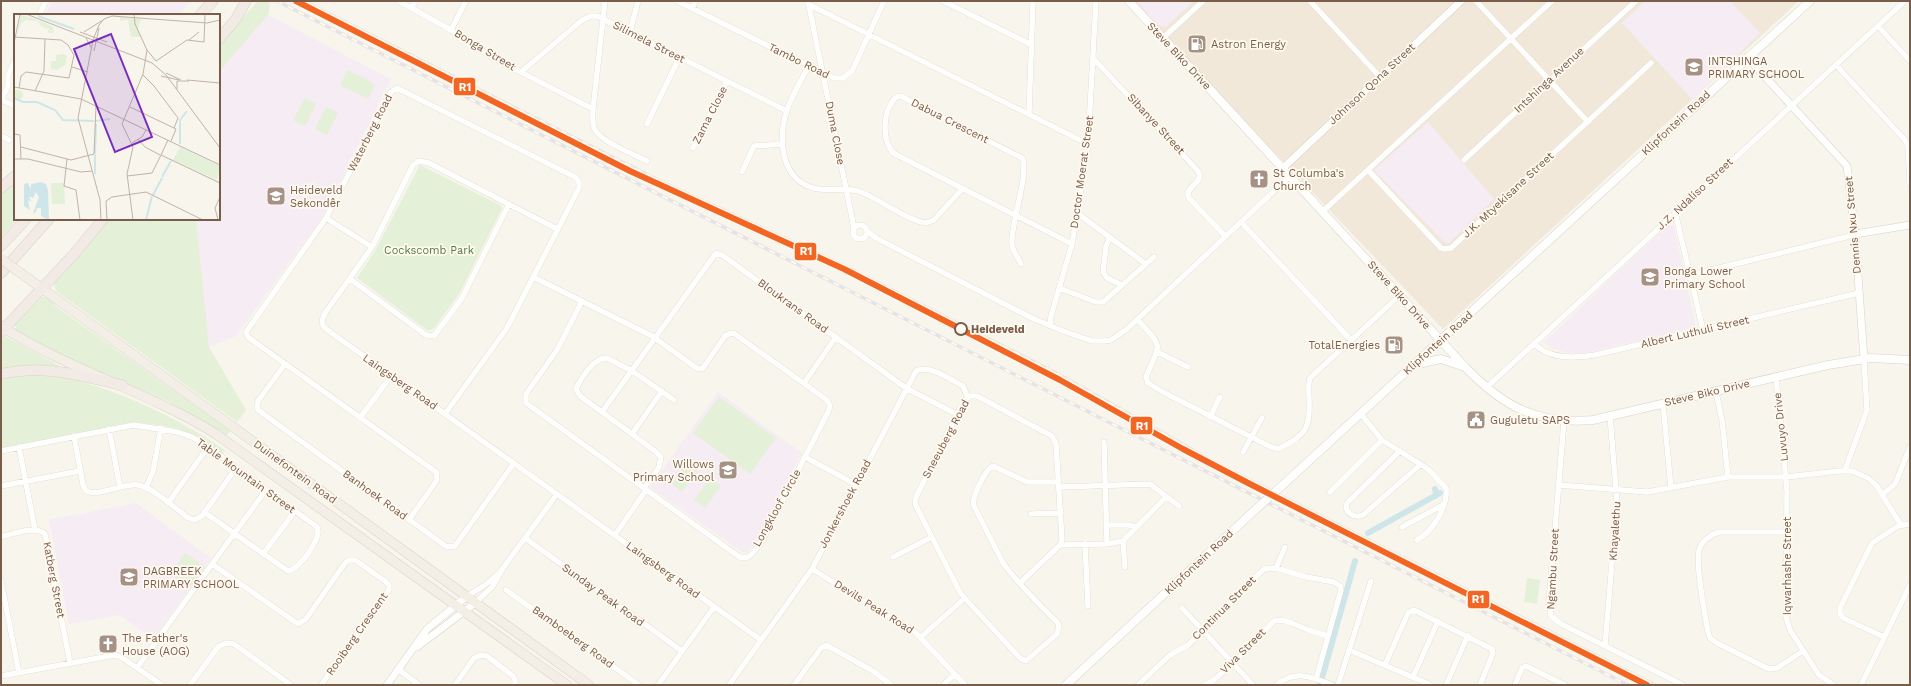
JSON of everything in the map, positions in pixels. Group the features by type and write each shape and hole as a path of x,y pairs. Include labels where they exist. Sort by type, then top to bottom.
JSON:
{"highway":[{"path":"201,14 213,1"},
{"path":"210,14 221,1"},
{"path":"220,28 245,1"},
{"path":"220,38 236,18 245,1"},
{"path":"1,188 14,177"},
{"path":"1,246 25,220"},
{"path":"1,273 48,220"},
{"path":"2,328 42,289 102,220"},
{"path":"1,374 29,370 57,370 122,385"}],"main road":[{"name":"Steve Biko Drive","path":"1129,1 1282,168 1288,179 1322,212 1466,368 1486,388 1502,400 1526,412 1546,418 1564,421 1594,420 1716,392 1776,376 1864,359 1910,360"},
{"name":"Klipfontein Road","path":"1066,685 1255,510 1441,342 1747,57 1810,1"},
{"name":"Duinefontein Road","path":"1,259 589,685"},
{"name":"Duinefontein Road","path":"2,328 53,356 122,385 175,410 216,434 456,604 567,685"},
{"path":"1416,364 1445,359 1466,368"}],"street":[{"path":"40,14 46,1"},
{"name":"Bonga Street","path":"399,1 451,30 493,58 593,108"},
{"path":"412,7 415,1"},
{"path":"451,30 466,1"},
{"path":"605,1 593,108 593,125 600,136 647,161"},
{"path":"630,32 638,1"},
{"name":"Tambo Road","path":"677,1 808,67 829,76 839,78 847,76 852,71 884,1"},
{"path":"692,9 695,1"},
{"path":"943,1 1032,45"},
{"path":"1030,114 1033,1"},
{"name":"Doctor Moerat Street","path":"1050,326 1051,316 1072,244 1088,144 1096,1"},
{"path":"1163,38 1204,1"},
{"path":"1310,1 1380,77"},
{"name":"Johnson Qona Street","path":"1282,168 1461,1"},
{"path":"1476,1 1588,122"},
{"path":"1322,212 1552,1"},
{"name":"Intshinga Avenue","path":"1464,160 1636,1"},
{"name":"J.Z. Ndaliso Street","path":"1486,388 1905,1"},
{"path":"808,2 1088,144"},
{"name":"Duma Close","path":"808,2 824,73 854,228"},
{"name":"Silimela Street","path":"520,72 591,16 603,18 679,58 787,111"},
{"path":"1878,26 1910,61"},
{"name":"Dennis Nxu Street","path":"1747,57 1847,166 1855,234 1864,359"},
{"path":"646,124 679,58"},
{"name":"Sibanye Street","path":"1094,58 1198,171 1200,174 1200,179 1188,193 1190,199 1225,236"},
{"path":"14,63 8,75 8,86 1,100 14,106"},
{"name":"J.K. Mtyekisane Street","path":"1368,170 1441,248 1451,248 1651,63"},
{"path":"1836,65 1905,140 1907,144 1910,184"},
{"path":"808,67 787,111 782,144 787,169 801,183 823,190 847,189 862,192 926,223 934,220 962,189"},
{"path":"1,73 8,75"},
{"name":"Zama Close","path":"692,148 727,81"},
{"name":"Waterberg Road","path":"409,520 438,480 437,474 248,337 246,330 326,218 391,92 397,88 577,178 579,182 578,188 507,328 445,414"},
{"name":"Dabua Crescent","path":"1016,215 1024,166 1022,158 900,96 896,98 889,106 885,118 890,150 896,155 1072,244"},
{"path":"1,136 9,140"},
{"path":"742,172 754,146 782,144"},
{"name":"Laingsberg Road","path":"557,229 428,163 419,161 414,165 372,247 325,313 322,318 322,324 326,329 391,376 761,640"},
{"path":"866,234 1032,318 1092,341 1104,342 1119,335 1288,179"},
{"path":"350,279 426,335 434,336 462,298 509,204"},
{"path":"1675,212 1703,330"},
{"path":"1077,213 1146,264"},
{"name":"Duma Close","path":"852,214 860,224"},
{"path":"1016,215 1012,246 1021,264"},
{"path":"326,218 372,247"},
{"path":"1241,222 1351,340"},
{"path":"860,224 865,226 866,234 861,239 856,237 853,233 854,228 860,224"},
{"path":"1690,275 1846,237 1863,231 1910,225"},
{"path":"1110,237 1106,246 1103,272 1107,278 1122,286"},
{"name":"Bloukrans Road","path":"655,338 716,253 722,254 906,388 958,415"},
{"path":"1059,288 1098,303 1106,301 1154,257"},
{"name":"Longkloof Circle","path":"533,276 655,338 700,369 708,362 725,336 731,333 735,334 825,398 830,406 762,539 751,555 745,558 738,556 525,401 526,394 557,350 582,301"},
{"name":"Albert Luthuli Street","path":"1534,343 1540,348 1556,355 1579,358 1859,293"},
{"path":"1138,318 1157,341 1157,352 1146,377 1148,383 1210,417 1278,449 1302,433 1309,422 1309,380 1400,295"},
{"path":"1032,318 1045,319 1051,316"},
{"path":"804,383 836,337"},
{"path":"602,412 655,338"},
{"path":"1157,352 1188,367"},
{"path":"614,535 659,467 661,457 580,396 577,391 578,386 594,363 602,358 611,360 632,371 674,400"},
{"path":"1845,470 1867,410 1864,359"},
{"name":"Banhoek Road","path":"285,364 258,401 258,410 444,545 453,548 514,463"},
{"name":"Jonkershoek Road","path":"729,685 812,569 916,371 925,369 963,386 968,398"},
{"path":"360,418 391,376"},
{"name":"Luvuyo Drive","path":"1776,376 1786,477"},
{"path":"632,434 662,391"},
{"path":"1716,392 1722,420 1728,477"},
{"name":"Sneeuberg Road","path":"977,396 1052,436 1056,444 1059,484 1027,482 993,466 987,471 974,497 974,506 1001,560 1020,583 1058,623 1059,629 1057,634 1028,661 1020,658 964,598 915,505 915,499 968,398 977,396"},
{"path":"1210,417 1220,397"},
{"path":"1663,404 1671,488"},
{"path":"1361,414 1382,440 1436,475 1444,484 1446,493 1443,505 1428,533 1417,540"},
{"name":"Khayalethu","path":"1605,646 1618,490 1610,416"},
{"path":"1243,452 1262,418"},
{"name":"Ngambu Street","path":"1564,421 1550,612 1556,621 1683,685"},
{"name":"Table Mountain Street","path":"1,451 134,425 161,428 192,437 208,447 317,527 319,533 316,540 297,567 291,571 286,570 263,554"},
{"path":"146,488 153,471 161,428"},
{"path":"109,429 120,488"},
{"path":"74,436 83,487 88,492 136,485 146,488 194,520 199,518 204,512 236,468"},
{"path":"1330,492 1382,440"},
{"path":"1104,442 1107,544"},
{"name":"Katberg Street","path":"19,447 35,530 41,531 46,536 70,663"},
{"path":"168,503 208,447"},
{"path":"1883,494 1895,484 1910,447"},
{"path":"1400,451 1347,503 1346,508 1350,514 1357,517 1363,515 1420,464"},
{"path":"805,457 856,484"},
{"path":"1559,485 1647,492 1728,477 1786,477 1845,470 1852,471 1868,478 1883,494 1902,525"},
{"path":"1,486 80,471"},
{"name":"Iqwarhashe Street","path":"1786,477 1786,617 1790,630 1821,678 1834,685"},
{"path":"1020,583 1060,545 1062,539 1059,484 1150,484 1179,506"},
{"path":"137,668 266,490"},
{"path":"412,651 490,590 503,568 557,494"},
{"path":"1060,545 1107,544 1123,541 1166,497"},
{"path":"1402,527 1443,505"},
{"path":"204,512 263,554 295,511"},
{"path":"1031,514 1061,513"},
{"path":"1884,637 1843,618 1840,614 1840,608 1872,543 1902,525 1910,524"},
{"path":"1106,525 1129,525 1136,527"},
{"path":"1,537 35,530"},
{"path":"1787,532 1714,533 1700,546 1698,558 1710,638 1717,644 1769,669 1777,668 1803,651"},
{"path":"893,557 932,537"},
{"name":"Sunday Peak Road","path":"525,538 682,652"},
{"path":"1123,541 1125,567"},
{"path":"1085,544 1088,606"},
{"path":"1285,547 1276,568 1306,577 1326,580 1340,586 1341,590 1317,679"},
{"name":"Rooiberg Crescent","path":"212,564 298,624 306,619 349,560 357,561 387,583 389,587 388,592 321,685"},
{"path":"387,685 428,629 456,604 491,581 503,568"},
{"name":"Continua Street","path":"1138,685 1170,655 1188,645 1217,618 1231,600 1258,575 1268,568 1276,568"},
{"name":"Devils Peak Road","path":"812,569 921,637 965,685"},
{"path":"1338,685 1371,581"},
{"path":"1,582 19,673"},
{"path":"1861,685 1910,585"},
{"name":"Bamboeberg Road","path":"506,590 639,685"},
{"path":"921,637 964,598"},
{"path":"658,685 714,607"},
{"path":"1182,608 1204,630 1253,685"},
{"path":"1385,665 1410,611 1414,610 1492,648 1493,653 1480,685"},
{"name":"Viva Street","path":"1205,685 1214,680 1233,663 1274,621 1282,620 1328,636"},
{"path":"1413,677 1438,621"},
{"path":"1446,685 1468,636"},
{"path":"190,685 218,647 229,643 234,644 291,685"},
{"path":"794,685 821,648 826,645 877,673 890,685"},
{"path":"1349,650 1431,685"},
{"path":"1,676 116,655 162,685"},
{"path":"455,685 474,658 481,655 487,656 513,676 515,685"},
{"path":"1515,685 1520,671 1524,666 1529,667 1554,682 1565,685"},
{"path":"398,669 419,685"},
{"path":"943,685 955,674"},
{"path":"1277,685 1285,678 1294,675 1317,679 1332,685"}],"shaded area":[{"path":"52,1 191,1 180,14 46,14"},
{"path":"1130,1 1799,1 1443,329"},
{"path":"1136,1 1194,1 1166,27 1157,25"},
{"name":"INTSHINGA PRIMARY SCHOOL","path":"1645,1 1730,1 1760,33 1693,100 1622,23"},
{"name":"Heideveld Sekondêr","path":"268,15 391,79 323,216 236,336 209,347 196,220 220,220 220,71"},
{"path":"1428,122 1494,199 1449,243 1444,242 1374,170"},
{"name":"Bonga Lower Primary School","path":"1668,225 1674,226 1696,327 1586,353 1570,353 1553,349 1544,342"},
{"name":"Willows Primary School","path":"718,392 802,453 758,537 748,552 742,552 650,487"},
{"name":"DAGBREEK PRIMARY SCHOOL","path":"136,503 211,558 153,639 119,615 69,624 49,520"}],"green space":[{"path":"258,1 266,1 270,4 268,15 220,71 220,44"},
{"path":"348,70 375,84 368,99 340,85"},
{"path":"305,98 316,104 305,126 293,120"},
{"path":"326,107 338,113 327,135 315,129"},
{"name":"Cockscomb Park","path":"420,165 500,205 502,208 459,294 435,327 431,330 427,330 357,278 375,251"},
{"path":"14,182 14,220 16,220 1,237 1,193"},
{"path":"105,220 196,220 209,347 246,410 237,422 56,291 54,284 61,273"},
{"path":"42,297 46,297 55,304 54,305 230,431 226,436 168,401 67,358 16,330 15,324"},
{"path":"5,336 58,365 58,367 1,370 1,339"},
{"path":"51,374 98,387 142,404 184,425 225,450 222,455 203,441 185,431 171,427 134,423 1,448 1,378 22,375"},
{"path":"719,397 776,438 750,474 693,433"},
{"path":"687,462 698,470 682,492 672,484"},
{"path":"710,478 721,486 705,508 694,500"},
{"path":"185,553 205,567 190,588 170,574"},
{"path":"1527,578 1540,580 1537,604 1524,602"}],"waterway":[{"path":"1435,489 1435,496"},
{"path":"1368,533 1440,493"},
{"path":"1320,685 1355,561"}],"railway":[{"path":"277,1 1628,685"},
{"path":"304,1 662,182 843,265 1060,375 1214,462 1655,685"}],"transit line":[{"name":"R1","path":"296,1 630,171 844,269 1060,380 1183,449 1250,484 1647,685"}],"place":[{"name":"Astron Energy","path":"1197,44"},
{"name":"INTSHINGA PRIMARY SCHOOL","path":"1694,67"},
{"name":"St Columba's Church","path":"1259,179"},
{"name":"Heideveld Sekondêr","path":"276,196"},
{"name":"Bonga Lower Primary School","path":"1650,277"},
{"name":"Heideveld","path":"961,329"},
{"name":"TotalEnergies","path":"1394,345"},
{"name":"Guguletu SAPS","path":"1476,420"},
{"name":"Willows Primary School","path":"728,470"},
{"name":"DAGBREEK PRIMARY SCHOOL","path":"129,577"},
{"name":"The Father's House (AOG)","path":"108,644"}]}
